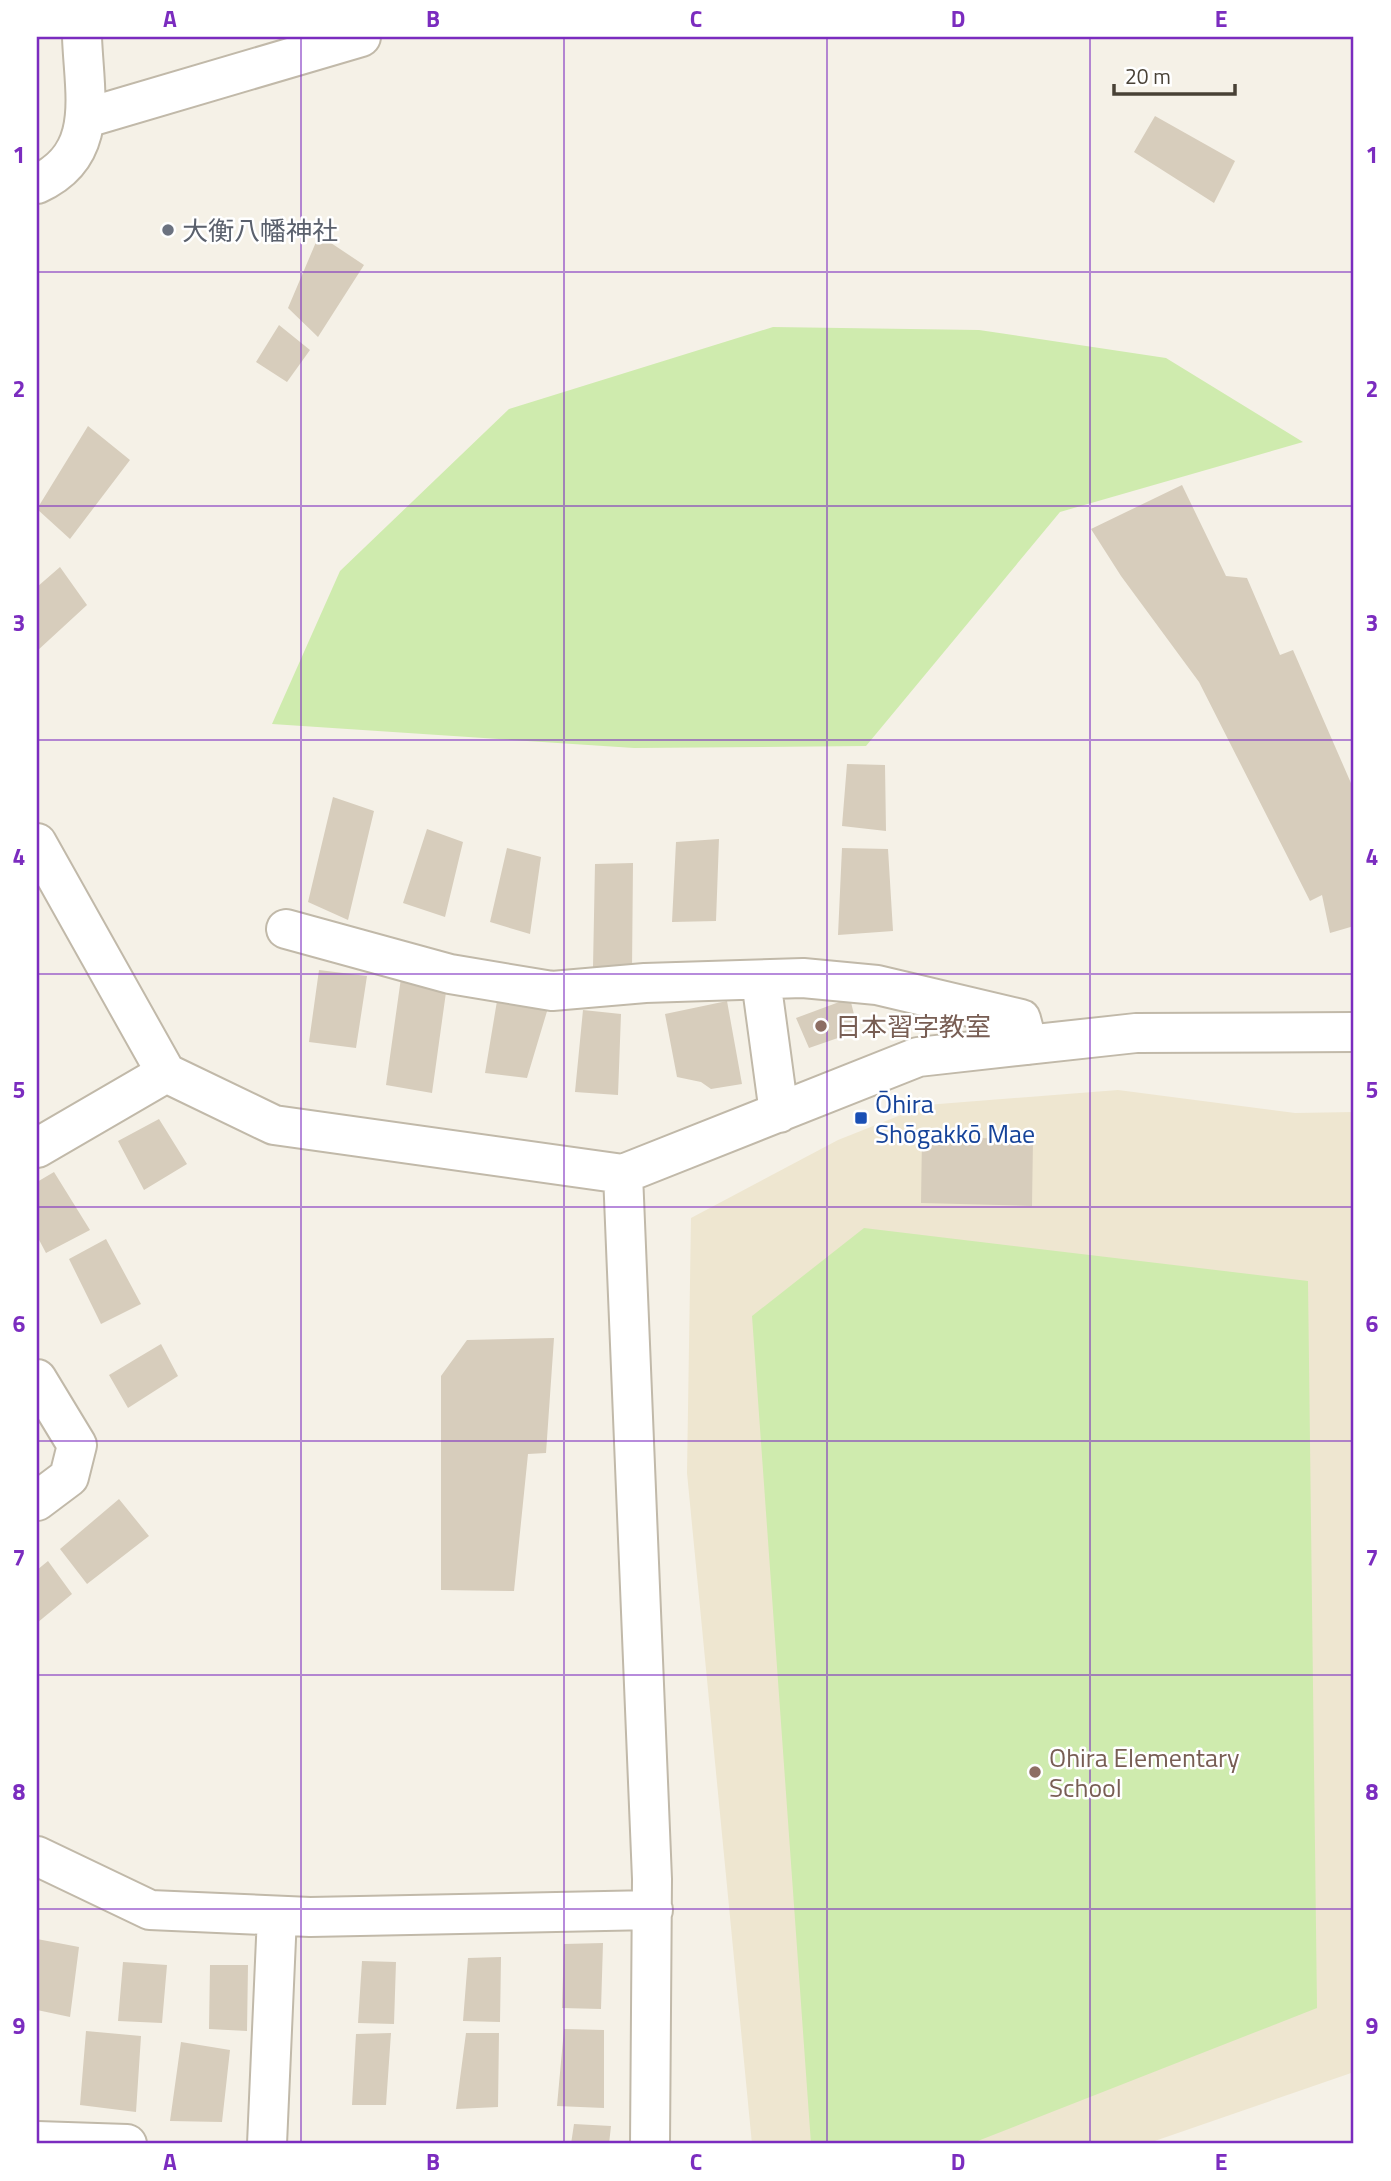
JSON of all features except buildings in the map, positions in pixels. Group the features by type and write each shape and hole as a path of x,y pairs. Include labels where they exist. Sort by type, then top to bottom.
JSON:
{"street":[{"path":"37,184 48,179 67,163 80,142 86,118 82,37"},
{"path":"86,118 362,37"},
{"path":"37,843 166,1073 274,1125 623,1174 918,1058 1136,1033 1354,1031"},
{"path":"286,929 450,974 552,991 645,983 803,978 877,985 1021,1019 1028,1045"},
{"path":"761,980 779,1112"},
{"path":"37,1148 166,1073"},
{"path":"623,1174 653,1910 650,2144"},
{"path":"37,1379 77,1445 69,1477 37,1501"},
{"path":"37,1856 150,1910 324,1917 653,1910"},
{"path":"267,2144 277,1916"},
{"path":"37,2141 127,2144"}],"shaded area":[{"name":"Ohira Elementary School","path":"1118,1090 1295,1113 1354,1112 1354,2072 1146,2144 752,2144 687,1473 691,1218 838,1140 926,1105"}],"green space":[{"path":"773,327 979,330 1166,358 1303,442 1060,512 866,746 634,748 272,724 340,571 509,409"},
{"name":"Ohira Elementary School","path":"864,1228 1308,1281 1317,2008 970,2144 811,2144 752,1316"}],"place":[{"name":"大衡八幡神社","path":"168,230"},
{"name":"日本習字教室","path":"821,1026"},
{"name":"Ōhira Shōgakkō Mae","path":"861,1118"},
{"name":"Ohira Elementary School","path":"1035,1772"}]}
